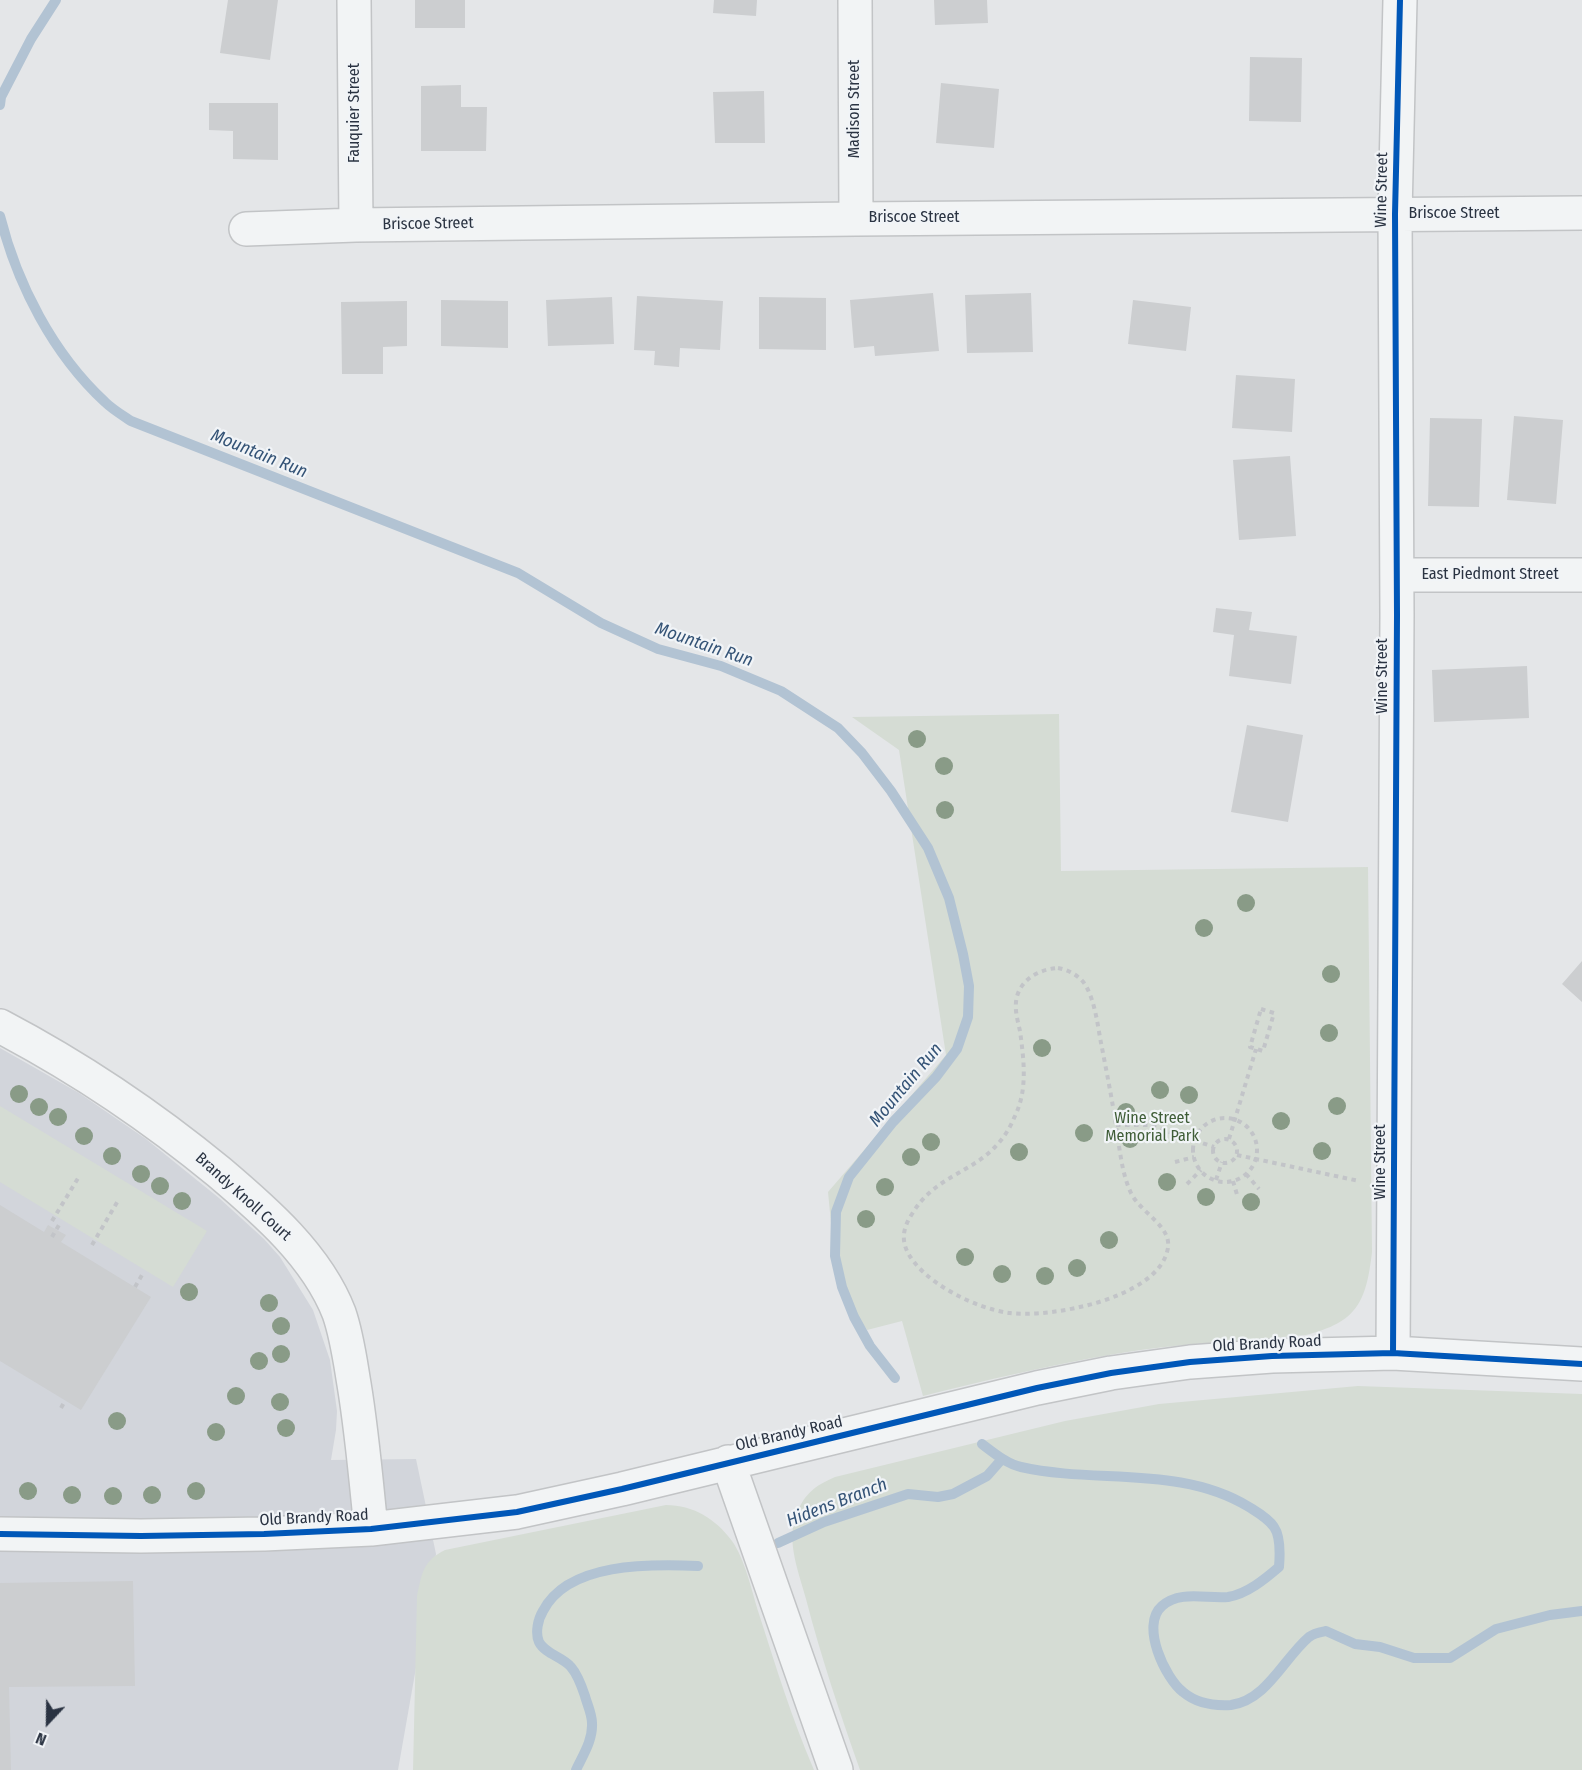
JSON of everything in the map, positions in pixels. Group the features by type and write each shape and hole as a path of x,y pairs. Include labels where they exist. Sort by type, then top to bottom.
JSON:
{"street":[{"name":"Fauquier Street","path":"354,0 356,225"},
{"name":"Madison Street","path":"855,0 856,219"},
{"name":"Wine Street","path":"1392,1353 1397,575 1395,214 1400,0"},
{"name":"Briscoe Street","path":"246,229 356,225 856,219 1582,213"},
{"name":"East Piedmont Street","path":"1397,575 1582,575"},
{"name":"Brandy Knoll Court","path":"0,1026 75,1068 165,1130 262,1210 310,1263 339,1313 347,1339 361,1428 371,1529"},
{"name":"Old Brandy Road","path":"0,1534 175,1536 264,1534 371,1529 517,1512 1037,1388 1111,1373 1190,1362 1272,1356 1392,1353 1582,1364"},
{"path":"728,1462 836,1770"}],"path":[{"path":"1051,968 1064,969 1071,972 1085,985 1097,1020 1116,1125 1122,1166 1130,1191 1139,1205 1167,1234 1169,1244 1167,1254 1160,1266 1139,1284 1116,1296 1072,1308 1049,1312 1010,1313 968,1301 938,1283 914,1262 906,1249 903,1236 906,1223 916,1207 939,1184 995,1146 1018,1111 1023,1097 1024,1078 1016,1001 1024,983 1037,972 1051,968"},
{"path":"1261,1009 1274,1013 1263,1050 1256,1049 1250,1047 1261,1009"},
{"path":"1228,1139 1256,1049"},
{"path":"1224,1118 1234,1120 1243,1124 1252,1134 1257,1147 1255,1160 1246,1174 1233,1181 1216,1180 1204,1174 1194,1157 1195,1140 1203,1127 1211,1121 1224,1118"},
{"path":"1116,1125 1149,1125 1214,1147"},
{"path":"1228,1139 1235,1143 1237,1155 1232,1162 1222,1162 1214,1156 1214,1147 1220,1140 1228,1139"},
{"path":"1237,1155 1366,1182"},
{"path":"1174,1162 1194,1157"},
{"path":"1216,1180 1222,1162"},
{"path":"1187,1184 1201,1170"},
{"path":"1246,1174 1259,1189"},
{"path":"52,1221 80,1175"},
{"path":"1233,1181 1238,1198"},
{"path":"92,1245 119,1199"},
{"path":"52,1237 59,1225"},
{"path":"135,1287 142,1275"},
{"path":"61,1408 65,1401"}],"shaded area":[{"path":"0,1048 79,1093 146,1139 219,1198 264,1239 280,1257 313,1310 330,1360 337,1411 331,1460 416,1459 436,1554 398,1770 0,1770"}],"green space":[{"name":"Wine Street Memorial Park","path":"1059,714 1061,871 1368,867 1372,1252 1370,1270 1362,1297 1356,1308 1337,1324 1306,1335 1139,1350 1019,1373 923,1396 902,1321 867,1330 837,1285 828,1192 946,1055 899,750 852,717"},
{"path":"0,1106 207,1231 173,1287 0,1182"},
{"path":"1358,1386 1582,1394 1582,1770 860,1770 818,1642 793,1548 795,1518 806,1497 815,1488 835,1477 1065,1421 1159,1404"},
{"path":"666,1505 685,1508 703,1515 719,1526 737,1548 791,1712 814,1770 413,1770 417,1596 422,1574 428,1563 445,1550"}],"building":[{"path":"228,0 278,0 270,60 220,53"},
{"path":"415,0 465,0 465,28 415,28"},
{"path":"714,0 757,0 756,16 713,13"},
{"path":"934,0 987,0 988,23 935,25"},
{"path":"1250,57 1302,58 1301,122 1249,121"},
{"path":"941,83 999,89 994,148 936,143"},
{"path":"461,85 461,107 487,107 486,151 421,151 421,86"},
{"path":"764,91 765,143 715,143 713,92"},
{"path":"209,103 278,103 278,160 233,159 233,131 209,130"},
{"path":"933,293 939,351 875,356 874,346 854,348 850,300"},
{"path":"1031,293 1033,352 967,353 965,295"},
{"path":"637,296 723,301 720,350 680,348 679,367 654,365 655,351 634,350"},
{"path":"612,297 614,344 548,346 546,300"},
{"path":"759,297 826,298 826,350 759,349"},
{"path":"441,300 508,301 508,348 441,346"},
{"path":"1133,300 1191,307 1186,351 1128,344"},
{"path":"407,301 407,346 383,347 383,374 342,374 341,302"},
{"path":"1236,375 1295,379 1292,432 1232,428"},
{"path":"1514,416 1563,420 1556,504 1507,500"},
{"path":"1430,418 1482,419 1479,507 1428,506"},
{"path":"1290,456 1296,536 1239,540 1233,460"},
{"path":"1216,608 1252,612 1249,630 1297,636 1291,684 1229,676 1234,635 1213,632"},
{"path":"1527,666 1529,718 1434,722 1432,670"},
{"path":"1247,725 1303,735 1288,822 1231,812"},
{"path":"1582,961 1582,1002 1562,984"},
{"path":"0,1205 44,1232 48,1225 66,1235 61,1242 151,1297 81,1410 0,1361"},
{"path":"133,1581 135,1686 9,1687 11,1770 0,1770 0,1583"}],"waterway":[{"name":"Mountain Run","path":"0,105 1,97 31,39 56,0"},
{"name":"Mountain Run","path":"0,216 16,267 53,340 86,383 108,405 131,421 518,573 601,623 658,649 721,666 781,691 838,728 862,753 891,791 928,848 949,898 969,986 968,1017 957,1049 936,1077 893,1122 849,1177 836,1212 835,1256 842,1287 854,1317 870,1346 895,1378"},
{"name":"Mountain Run","path":"982,1444 1006,1461 1021,1467 1079,1475 1167,1480 1195,1485 1223,1494 1249,1507 1272,1524 1279,1541 1279,1567 1268,1576 1249,1589 1228,1597 1177,1598 1162,1606 1156,1615 1153,1625 1154,1638 1169,1675 1183,1692 1206,1703 1231,1705 1244,1702 1265,1687 1300,1646 1311,1636 1320,1632 1326,1631 1355,1644 1380,1647 1414,1658 1450,1658 1496,1629 1550,1615 1582,1611"},
{"name":"Hidens Branch","path":"778,1543 824,1522 908,1494 938,1497 953,1494 987,1476 1002,1459"},
{"name":"Hidens Branch","path":"576,1770 589,1741 592,1729 591,1716 578,1677 568,1664 545,1650 539,1642 538,1626 543,1611 555,1595 571,1583 590,1575 634,1566 698,1566"}],"cycle path":[{"path":"1393,1353 1397,615 1395,214 1400,0"},
{"path":"0,1534 141,1536 264,1534 371,1529 517,1512 622,1489 1037,1388 1111,1373 1190,1362 1272,1356 1393,1353 1582,1364"}]}
